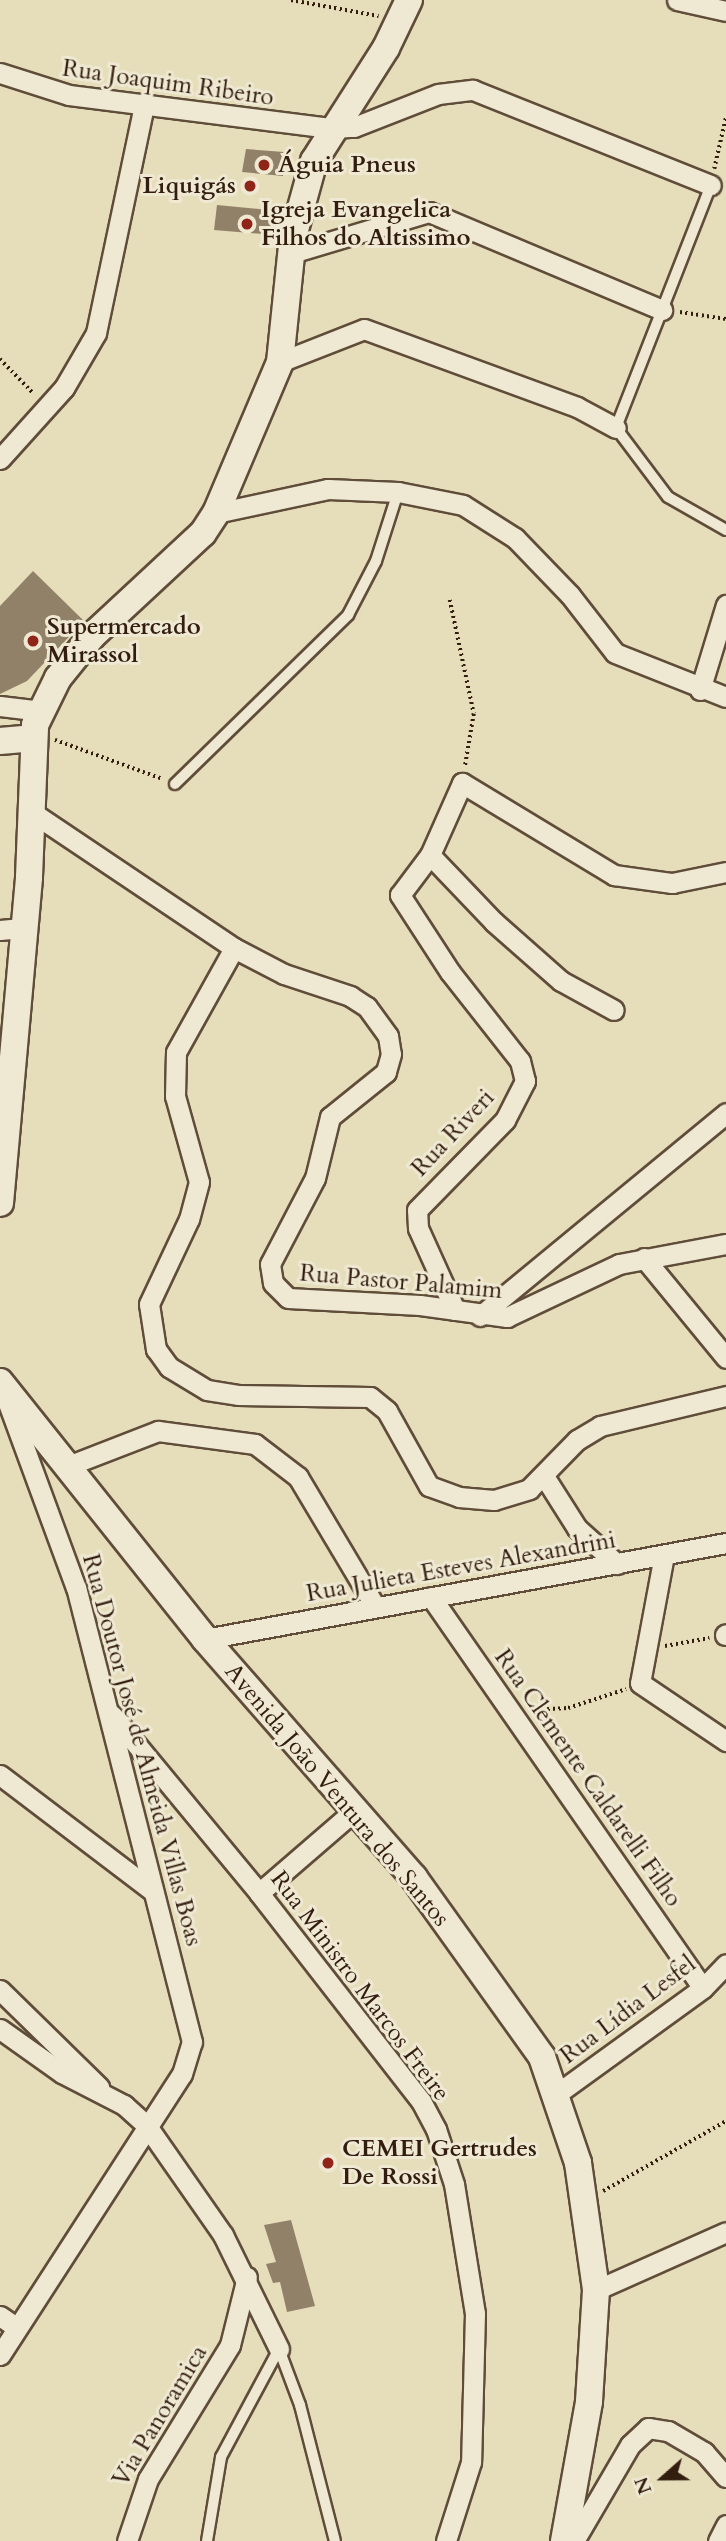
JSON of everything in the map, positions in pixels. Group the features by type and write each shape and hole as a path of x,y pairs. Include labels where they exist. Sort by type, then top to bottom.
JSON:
{"main road":[{"path":"0,1203 11,929 33,813 36,727 58,678 92,636 202,533 216,513 280,362 292,253 304,191 332,128 406,10"},
{"path":"0,741 36,727"},
{"name":"Avenida João Ventura dos Santos","path":"0,1383 205,1639 414,1878 542,2057 558,2093 586,2201 596,2290 594,2365 564,2541"}],"street":[{"path":"677,0 726,11"},
{"name":"Rua Joaquim Ribeiro","path":"0,73 48,91 144,106 332,128 354,127 438,94 473,90 711,185"},
{"path":"0,459 48,409 96,333 144,106"},
{"path":"292,253 429,212 662,310"},
{"path":"280,362 364,329 577,407 616,428"},
{"path":"216,513 328,489 438,497 488,517 570,595 615,653 700,690 726,697"},
{"path":"700,690 726,606"},
{"path":"0,706 36,727"},
{"path":"614,1010 561,981 494,922 430,855 462,783 614,874 672,883 726,872"},
{"name":"Rua Pastor Palamim","path":"33,813 234,948 367,1007 387,1036 391,1054 386,1072 330,1117 315,1178 270,1264 273,1283 288,1298 305,1303 383,1302 455,1310 480,1316 517,1315 584,1278 644,1258 726,1244"},
{"name":"Rua Riveri","path":"430,855 400,895 525,1072 522,1093 505,1120 417,1210 418,1228 455,1310"},
{"path":"234,948 176,1052 175,1096 199,1182 189,1219 149,1304 156,1349 185,1381 207,1390 277,1398 370,1397 387,1411 417,1472 440,1492 494,1500 529,1489 577,1440 600,1426 726,1396"},
{"path":"480,1316 726,1113"},
{"path":"644,1258 726,1359"},
{"name":"Rua Doutor José de Almeida Villas Boas","path":"0,1383 49,1504 109,1712 192,2042 181,2074 147,2126 8,2321 0,2355"},
{"path":"65,1467 158,1431 255,1444 298,1476 374,1606"},
{"path":"544,1476 577,1528 617,1564"},
{"name":"Rua Julieta Esteves Alexandrini","path":"205,1639 726,1543"},
{"path":"664,1555 640,1682 726,1741"},
{"name":"Rua Clemente Caldarelli Filho","path":"431,1597 703,1987"},
{"name":"Rua Ministro Marcos Freire","path":"109,1712 259,1893 421,2101 454,2185 475,2313 475,2403 464,2499 446,2541"},
{"path":"0,1775 153,1891"},
{"path":"259,1893 355,1810"},
{"name":"Rua Lídia Lesfel","path":"558,2093 703,1987 726,1964"},
{"path":"0,1990 109,2098"},
{"path":"3,2037 109,2098 147,2126 247,2277 279,2349"},
{"path":"596,2290 726,2232"},
{"name":"Via Panoramica","path":"127,2541 148,2479 230,2345 247,2277"},
{"path":"574,2541 630,2445 648,2428 668,2431 704,2452 726,2477"}],"lane":[{"path":"711,185 616,428 668,497 726,530"},
{"path":"175,784 348,615 376,561 398,492"},
{"path":"207,2541 220,2457 279,2349"},
{"path":"279,2349 300,2405 335,2541"}],"path":[{"path":"291,0 406,10"},
{"path":"711,185 726,116"},
{"path":"662,310 726,319"},
{"path":"0,359 48,409"},
{"path":"450,600 474,714 462,783"},
{"path":"36,727 175,784"},
{"path":"644,1650 725,1635"},
{"path":"512,1711 568,1708 640,1682"},
{"path":"586,2201 726,2121"}],"building":[{"name":"Águia Pneus","path":"246,149 284,152 283,176 242,172"},
{"name":"Igreja Evangelica Filhos do Altissimo","path":"217,205 279,211 276,235 214,230"},
{"name":"Supermercado Mirassol","path":"33,571 84,621 27,681 0,694 0,606"},
{"path":"291,2220 315,2306 287,2312 280,2282 273,2283 266,2264 276,2262 264,2225"}],"place":[{"name":"Águia Pneus","path":"264,165"},
{"name":"Liquigás","path":"250,186"},
{"name":"Igreja Evangelica Filhos do Altissimo","path":"247,224"},
{"name":"Supermercado Mirassol","path":"33,641"},
{"name":"CEMEI Gertrudes De Rossi","path":"328,2163"}]}
